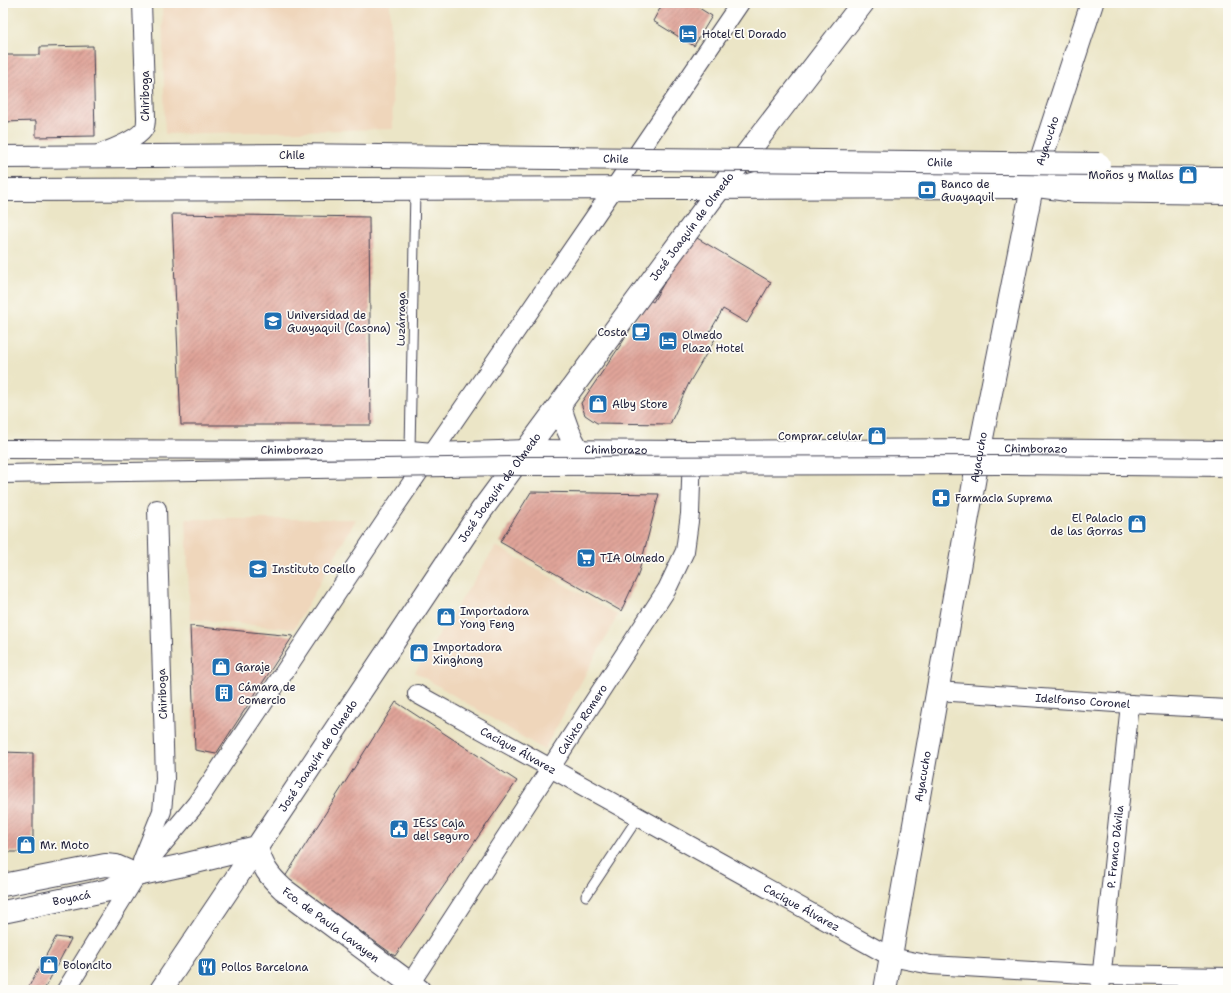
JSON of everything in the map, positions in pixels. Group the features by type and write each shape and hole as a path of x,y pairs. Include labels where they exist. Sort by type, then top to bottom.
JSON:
{"main road":[{"name":"José Joaquín de Olmedo","path":"162,990 481,511 720,188 863,3"},
{"name":"Ayacucho","path":"886,990 980,448 1034,181 1092,3"},
{"name":"Chile","path":"3,157 288,155 1228,165"},
{"path":"3,190 720,188 1034,181 1075,177 1228,178"},
{"path":"560,405 570,436 578,450"},
{"name":"Boyacá","path":"3,912 108,890 137,875 257,847"},
{"name":"Fco. de Paula Lavayen","path":"257,847 265,870 278,885 412,988"},
{"path":"3,885 104,865 116,866 137,875"}],"street":[{"name":"Chiriboga","path":"92,156 139,135 145,128 146,117 142,3"},
{"path":"66,990 137,875 196,804 433,452 740,3"},
{"path":"1034,181 1075,193 1228,195"},
{"name":"Chimborazo","path":"3,449 410,450 433,452 527,449 692,450 980,448 1228,450"},
{"name":"Calixto Romero","path":"412,988 551,768 667,589 685,551 690,514 692,450"},
{"name":"Chimborazo","path":"3,474 514,466 1007,465 1228,467"},
{"name":"Chiriboga","path":"137,875 162,811 165,779 157,509"},
{"name":"Idelfonso Coronel","path":"937,691 1228,709"},
{"name":"Cacique Álvarez","path":"417,694 891,957 931,965 1101,982 1228,977"},
{"name":"P. Franco Dávila","path":"1101,982 1130,704"}],"lane":[{"name":"Luzárraga","path":"410,450 415,189"},
{"path":"586,896 639,816"},
{"name":"Boyacá","path":"107,880 137,875"}],"shaded area":[{"path":"162,3 390,3 393,129 165,134"},
{"name":"Instituto Coello","path":"186,519 356,519 294,629 190,619"},
{"path":"496,546 618,615 544,750 415,672"}],"building":[{"name":"Hotel El Dorado","path":"663,3 691,3 712,16 694,46 653,21"},
{"path":"93,46 95,136 36,137 36,121 3,122 3,55 40,55 40,47"},
{"name":"Universidad de Guayaquil (Casona)","path":"172,214 369,217 371,425 181,425"},
{"path":"692,235 771,282 747,323 723,309 708,335 715,339 689,383 670,424 597,423 585,415 581,403 622,343 648,299 653,302"},
{"name":"TIA Olmedo","path":"531,492 659,494 638,575 621,611 500,542"},
{"name":"Cámara de Comercio","path":"190,626 293,636 216,754 195,750"},
{"name":"IESS Caja del Seguro","path":"396,702 517,781 395,956 285,877"},
{"path":"3,752 33,753 33,852 3,852"},
{"name":"Boloncito","path":"56,937 71,939 44,990 27,990"}],"place":[{"name":"Hotel El Dorado","path":"688,34"},
{"name":"Moños y Mallas","path":"1188,175"},
{"name":"Banco de Guayaquil","path":"927,190"},
{"name":"Universidad de Guayaquil (Casona)","path":"273,321"},
{"name":"Costa","path":"641,332"},
{"name":"Olmedo Plaza Hotel","path":"668,341"},
{"name":"Alby Store","path":"598,404"},
{"name":"Comprar celular","path":"877,436"},
{"name":"Farmacia Suprema","path":"941,498"},
{"name":"El Palacio de las Gorras","path":"1137,524"},
{"name":"TIA Olmedo","path":"586,558"},
{"name":"Instituto Coello","path":"258,569"},
{"name":"Importadora Yong Feng","path":"446,617"},
{"name":"Importadora Xinghong","path":"419,653"},
{"name":"Garaje","path":"221,667"},
{"name":"Cámara de Comercio","path":"224,693"},
{"name":"IESS Caja del Seguro","path":"399,829"},
{"name":"Mr. Moto","path":"26,845"},
{"name":"Boloncito","path":"49,965"},
{"name":"Pollos Barcelona","path":"207,967"}]}
